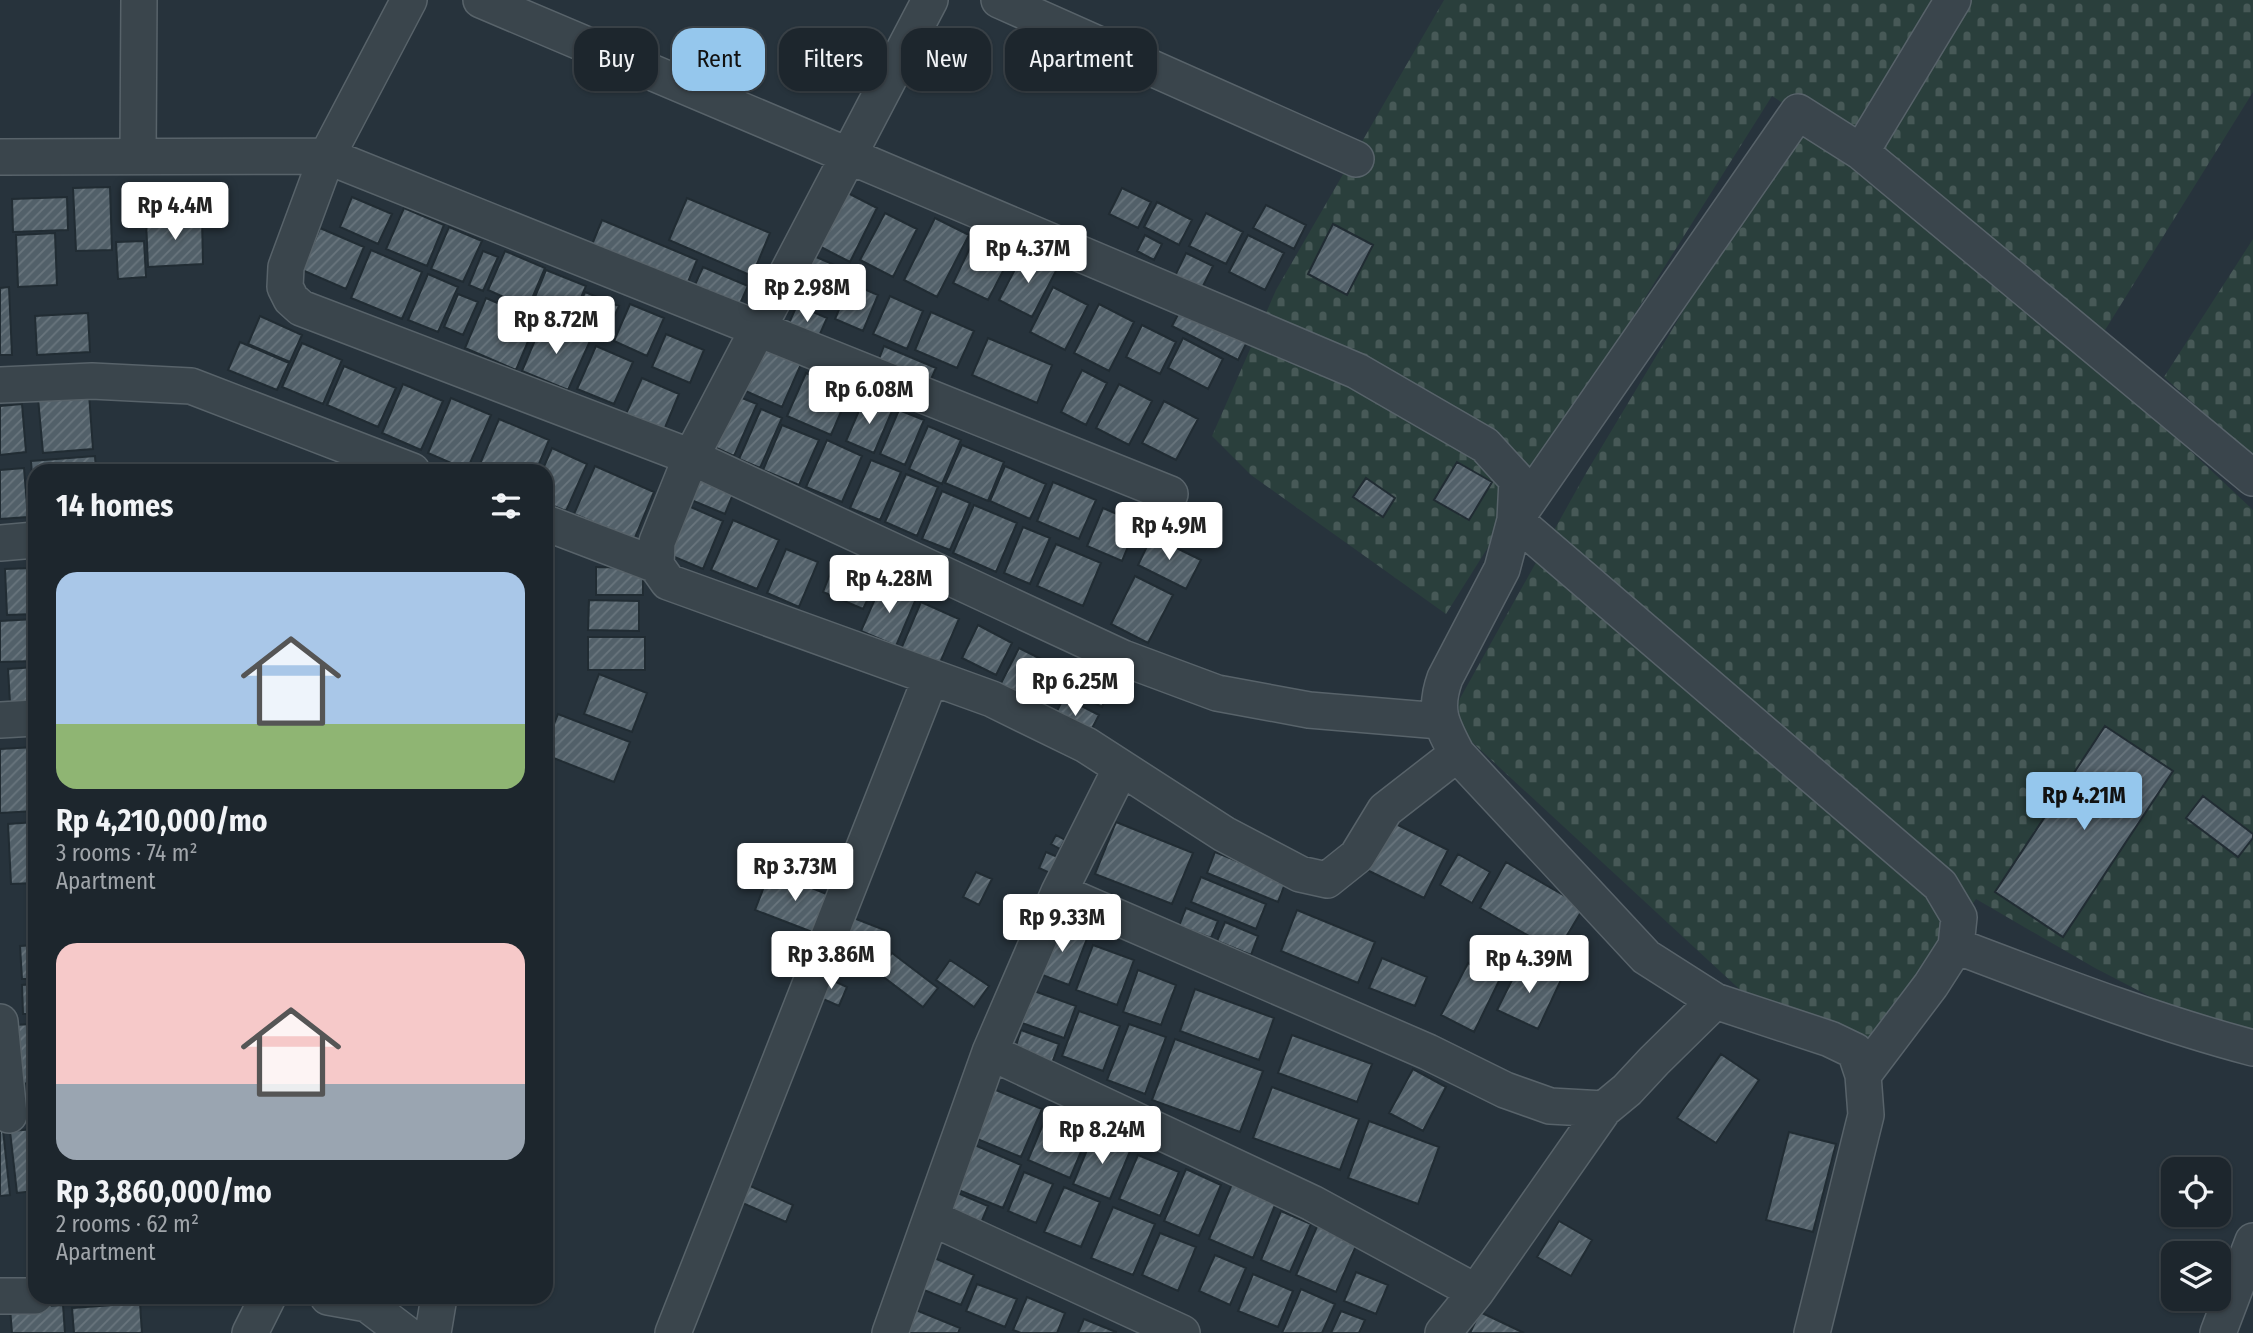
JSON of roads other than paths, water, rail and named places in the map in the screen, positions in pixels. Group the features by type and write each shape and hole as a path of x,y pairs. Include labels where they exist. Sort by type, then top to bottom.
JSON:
{"street":[{"path":"138,156 139,0"},
{"path":"409,0 327,156 286,267 285,287 291,299 301,308 691,457 1123,658 1217,693 1309,710 1440,721"},
{"path":"481,0 1357,371 1485,445 1517,480 1515,520 1502,569 1438,696 1440,721 1457,754 1647,957 1715,1001 1830,1039 1856,1051 1863,1075 1866,1115 1812,1333"},
{"path":"656,565 657,542 691,457 930,0"},
{"path":"999,0 1356,159"},
{"path":"1861,152 1953,0"},
{"path":"1515,520 1798,112 1861,152 2253,478"},
{"path":"0,157 327,156 1170,494"},
{"path":"0,385 92,381 191,386 394,464"},
{"path":"1515,520 1940,885 1959,917 1956,946 1931,985 1863,1075"},
{"path":"553,526 656,565 668,582 992,699 1086,745 1224,834 1300,874 1326,880 1357,856 1385,810 1457,754"},
{"path":"0,543 28,541"},
{"path":"673,1333 930,677"},
{"path":"0,720 28,718"},
{"path":"890,1333 990,1052 1059,892 1121,768"},
{"path":"1059,892 1428,1052 1505,1090 1550,1106 1604,1109"},
{"path":"1956,946 2183,1030 2253,1048"},
{"path":"1443,1333 1476,1292 1604,1109 1628,1090 1715,1001"},
{"path":"0,1022 15,1115"},
{"path":"990,1052 1312,1203 1476,1292"},
{"path":"932,1218 1182,1333"},
{"path":"2218,1333 2253,1241"},
{"path":"0,1296 28,1296"},
{"path":"250,1333 264,1304"},
{"path":"367,1304 405,1333"},
{"path":"433,1333 438,1304"}]}
